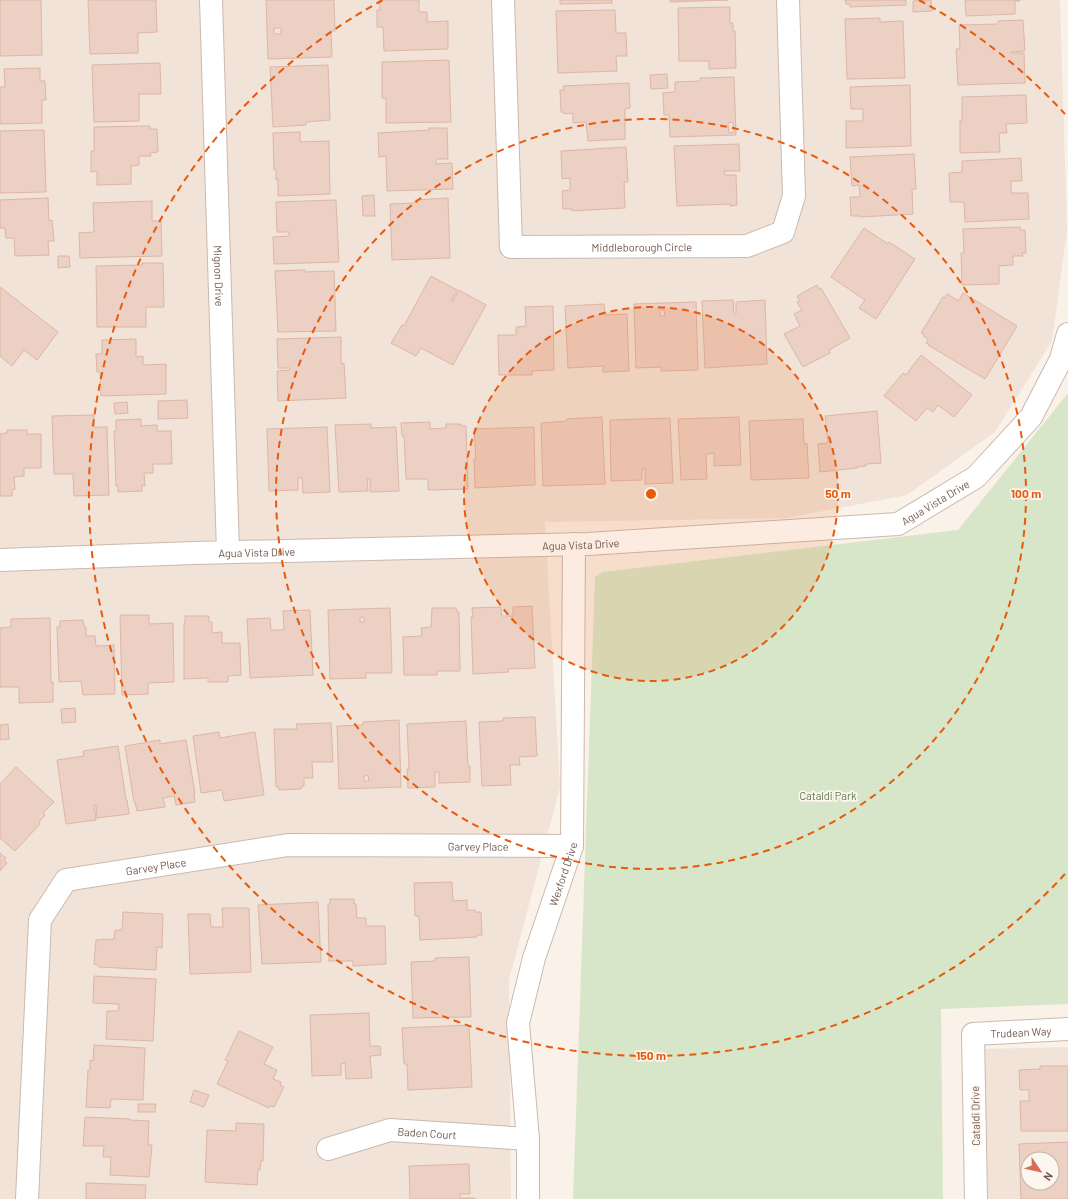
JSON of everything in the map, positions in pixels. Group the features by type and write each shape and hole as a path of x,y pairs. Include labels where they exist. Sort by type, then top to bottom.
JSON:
{"street":[{"name":"Mignon Drive","path":"211,0 228,552"},
{"name":"Middleborough Circle","path":"503,0 511,247 747,246 783,232 794,196 788,0"},
{"name":"Agua Vista Drive","path":"0,560 228,552 574,544 898,524 976,478 1031,417 1061,360 1068,334"},
{"name":"Wexford Drive","path":"528,1199 528,1139 518,1023 534,958 572,846 574,544"},
{"name":"Garvey Place","path":"28,1199 40,920 66,880 288,845 572,846"},
{"name":"Trudean Way","path":"973,1034 1068,1029"},
{"name":"Cataldi Drive","path":"973,1034 976,1199"},
{"name":"Baden Court","path":"328,1149 390,1130 528,1139"}],"shaded area":[{"path":"0,0 1060,0 1067,230 1052,341 995,432 907,495 787,518 545,522 560,787 509,980 511,1199 0,1199"},
{"path":"1068,1047 1068,1199 988,1199 983,1049"}],"green space":[{"name":"Cataldi Park","path":"1068,393 1068,1004 941,1009 943,1199 573,1199 595,577 603,572 958,530"}],"building":[{"path":"0,0 41,0 42,55 0,56"},
{"path":"88,0 156,0 157,32 138,33 138,53 90,54"},
{"path":"266,0 334,0 335,31 331,31 332,57 268,59","holes":["274,28 281,28 281,34 274,34"]},
{"path":"379,0 419,0 419,12 427,12 427,22 448,21 448,49 384,51 383,27 377,27 377,10 380,10"},
{"path":"560,0 612,0 612,3 560,4"},
{"path":"670,0 728,0 670,2"},
{"path":"845,0 906,0 906,5 850,7 850,4 846,4"},
{"path":"931,0 932,11 913,12 913,1"},
{"path":"965,0 1020,1 1015,1 1015,14 966,16"},
{"path":"730,7 730,23 733,23 733,31 735,31 736,68 709,69 709,61 679,61 678,8"},
{"path":"615,10 616,33 626,33 627,56 616,56 617,71 558,73 556,11"},
{"path":"880,18 880,22 903,21 905,78 847,79 845,19"},
{"path":"1023,20 1025,51 1011,53 1024,53 1025,83 958,85 956,49 960,49 959,25 998,24 998,21"},
{"path":"449,60 451,122 386,123 386,98 382,98 382,62"},
{"path":"160,63 161,94 139,94 139,121 94,122 92,65"},
{"path":"328,65 330,120 306,122 306,125 273,127 270,67"},
{"path":"40,68 40,81 45,81 46,100 42,100 42,123 0,124 0,87 5,87 4,69"},
{"path":"667,74 668,88 651,89 650,75"},
{"path":"734,77 736,135 670,137 669,115 664,115 663,93 675,92 675,82 700,81 700,78","holes":["733,122 734,132 729,133 728,123"]},
{"path":"629,83 630,108 625,109 625,139 588,141 586,122 573,123 573,113 564,114 564,112 561,112 560,90 564,90 563,86"},
{"path":"910,85 911,146 846,148 846,121 863,121 863,109 851,109 850,87"},
{"path":"1026,95 1027,123 1006,124 1007,133 999,133 1000,152 960,153 962,97"},
{"path":"150,126 150,129 157,129 158,152 150,153 151,156 139,156 139,165 131,166 131,184 97,185 97,171 91,172 91,151 94,151 94,127"},
{"path":"429,128 447,128 448,159 436,159 436,164 452,163 453,189 387,191 386,156 379,157 378,133 429,130"},
{"path":"44,130 46,192 0,193 0,131"},
{"path":"300,132 300,142 329,141 330,194 278,196 278,179 276,180 276,170 274,170 273,133"},
{"path":"739,144 740,171 724,171 725,175 736,175 737,205 677,206 674,146"},
{"path":"626,147 628,182 624,182 625,208 572,211 572,209 563,209 562,191 570,190 570,178 562,179 561,151"},
{"path":"914,154 916,189 912,189 913,214 860,217 851,216 850,197 860,197 859,185 852,186 850,157"},
{"path":"1021,158 1022,181 1011,181 1011,193 1028,193 1029,219 965,222 964,202 950,202 949,173 962,172 962,161"},
{"path":"374,195 375,216 363,216 362,196"},
{"path":"48,198 49,221 52,220 54,241 48,241 49,255 15,256 14,238 6,238 5,228 0,228 0,200"},
{"path":"448,198 450,258 392,260 390,204 415,203 415,200"},
{"path":"336,200 339,262 274,264 273,237 289,236 289,232 277,232 276,202"},
{"path":"152,201 152,221 161,221 162,256 80,258 79,233 94,232 93,203"},
{"path":"1020,227 1020,230 1025,230 1026,253 1022,253 1023,256 1013,256 1013,265 999,266 999,284 962,285 961,253 964,253 963,229"},
{"path":"864,228 888,244 889,242 915,259 876,319 859,308 865,300 831,277"},
{"path":"58,256 69,256 70,267 58,268"},
{"path":"142,263 163,263 164,307 146,307 146,327 97,327 96,266 142,265"},
{"path":"305,270 305,272 334,271 336,331 278,332 275,271"},
{"path":"431,276 457,290 451,301 452,302 459,290 486,305 453,365 421,348 416,356 391,343 402,325 404,326"},
{"path":"817,285 819,289 821,288 850,338 829,350 830,353 803,367 784,334 800,326 794,314 802,310 797,302 800,301 797,296"},
{"path":"0,287 58,332 37,360 24,350 12,366 0,356"},
{"path":"963,293 1017,326 985,379 928,345 929,344 926,343 928,339 921,333 943,297 945,298 947,294 959,301"},
{"path":"733,300 734,314 736,314 736,302 765,300 767,364 705,368 702,301"},
{"path":"696,302 698,370 661,371 661,367 636,368 634,304","holes":["660,310 664,310 665,316 660,316"]},
{"path":"604,304 605,315 627,314 629,371 603,372 603,366 568,368 565,306"},
{"path":"553,306 554,370 532,371 532,375 499,375 498,335 516,335 516,327 526,326 525,307"},
{"path":"341,337 341,364 344,363 346,398 278,401 277,371 290,370 290,368 278,368 277,339"},
{"path":"136,339 136,357 143,356 143,365 166,364 166,394 101,396 100,372 97,372 96,354 102,354 102,340"},
{"path":"921,355 972,395 954,417 938,405 933,412 927,408 916,421 884,396 903,373 906,375"},
{"path":"187,400 188,418 158,419 158,401"},
{"path":"127,402 128,413 115,414 114,403"},
{"path":"877,411 881,463 866,464 866,466 857,468 820,472 818,444 828,443 825,416"},
{"path":"94,415 94,427 107,427 109,495 74,496 73,474 54,474 52,416"},
{"path":"602,417 605,484 543,486 541,423 567,421 567,419"},
{"path":"739,417 741,465 714,466 714,453 706,454 707,479 681,480 678,419"},
{"path":"670,418 673,483 645,484 645,468 642,469 642,480 611,481 610,420"},
{"path":"141,419 141,426 157,425 157,431 171,431 172,464 153,464 153,473 144,473 145,486 142,485 142,491 118,492 118,486 116,486 114,431 116,431 116,420"},
{"path":"803,419 804,444 807,443 809,478 751,480 749,421"},
{"path":"430,422 430,429 446,428 446,424 461,424 461,426 466,426 468,489 428,490 428,479 406,479 404,436 402,436 401,423"},
{"path":"371,424 371,428 396,427 399,491 370,492 370,479 367,479 368,491 339,492 335,425"},
{"path":"327,427 330,492 303,493 302,478 298,478 298,490 269,491 267,429"},
{"path":"534,427 535,485 475,488 474,459 476,459 474,429"},
{"path":"7,430 27,430 27,434 41,434 41,468 24,468 24,476 14,477 15,489 12,490 12,496 0,496 0,434 7,433"},
{"path":"532,606 535,668 508,669 509,672 473,674 472,608 501,607 502,616 513,616 513,607"},
{"path":"390,608 392,673 366,673 366,678 330,679 328,610","holes":["360,617 364,617 364,622 360,622"]},
{"path":"432,608 456,608 457,612 459,612 460,671 437,671 437,675 404,675 403,637 422,636 421,628 431,627"},
{"path":"310,610 313,675 250,678 247,619 270,618 271,630 284,630 283,611"},
{"path":"120,615 149,615 149,624 173,623 174,682 148,683 148,694 122,695"},
{"path":"185,616 209,616 209,622 212,622 212,633 222,632 222,643 240,643 241,675 228,676 228,682 208,682 208,678 184,679"},
{"path":"50,618 51,682 53,682 53,702 19,703 19,687 0,687 0,628 11,627 11,619"},
{"path":"83,620 84,627 86,627 86,636 95,636 96,646 114,645 115,694 83,695 81,681 59,682 57,627 60,627 60,621"},
{"path":"75,708 76,722 62,723 61,709"},
{"path":"535,717 537,756 519,757 520,765 510,765 511,785 482,786 479,722 503,721 503,718"},
{"path":"399,720 401,787 339,789 337,726 363,725 363,722","holes":["368,775 369,781 364,781 364,776"]},
{"path":"466,721 470,782 439,783 439,772 435,772 435,787 408,788 407,769 409,769 407,724"},
{"path":"331,723 333,762 312,762 313,778 304,778 304,786 301,787 301,789 279,790 278,786 276,787 274,729 297,729 296,724"},
{"path":"8,724 9,739 0,740 0,725"},
{"path":"219,732 220,738 255,732 264,795 224,801 222,790 201,793 193,736"},
{"path":"160,740 160,744 186,740 195,793 195,802 176,805 174,796 163,798 165,807 137,811 134,802 125,746"},
{"path":"118,746 129,814 97,818 96,805 94,805 96,820 66,824 57,760 84,756 83,751"},
{"path":"16,767 54,802 43,813 45,815 39,822 40,824 15,851 0,838 0,784"},
{"path":"0,853 6,858 4,860 7,863 0,871"},
{"path":"452,882 453,901 467,900 467,910 481,912 482,935 476,935 477,937 420,940 419,916 415,916 414,883"},
{"path":"330,899 354,899 357,918 366,918 366,926 385,926 386,964 353,966 353,961 329,961 328,904 330,904"},
{"path":"318,902 321,962 262,964 258,905"},
{"path":"222,908 249,908 251,972 190,974 188,914 210,914 211,927 223,927"},
{"path":"123,912 163,914 162,948 157,947 156,970 99,967 98,965 94,964 96,940 114,939 115,930 122,930"},
{"path":"469,957 471,1017 413,1018 411,962 435,961 435,958"},
{"path":"94,976 156,979 153,1041 106,1039 107,1011 118,1011 119,1004 93,1003"},
{"path":"369,1013 370,1046 380,1046 381,1055 370,1056 372,1078 346,1079 345,1063 341,1064 341,1075 312,1076 310,1015"},
{"path":"469,1025 472,1087 408,1090 407,1064 404,1064 402,1028"},
{"path":"239,1031 273,1047 264,1064 277,1070 273,1079 281,1082 280,1085 284,1087 274,1107 270,1106 269,1108 217,1084 228,1061 225,1060"},
{"path":"94,1045 145,1048 143,1100 111,1099 110,1108 86,1107 88,1070 90,1070 90,1060 93,1061"},
{"path":"1040,1066 1068,1066 1068,1131 1021,1131 1020,1101 1029,1101 1029,1090 1020,1090 1019,1070 1040,1069"},
{"path":"194,1090 209,1095 204,1107 190,1102"},
{"path":"138,1104 156,1104 155,1112 138,1112"},
{"path":"85,1117 149,1121 148,1145 152,1145 149,1177 110,1175 111,1157 103,1157 104,1146 83,1146"},
{"path":"236,1123 264,1124 263,1161 261,1161 260,1170 258,1170 257,1185 205,1182 207,1130 236,1131"},
{"path":"1068,1142 1068,1199 1021,1199 1021,1191 1060,1191 1060,1151 1020,1151 1020,1172 1019,1144"},
{"path":"469,1164 470,1194 460,1194 460,1198 475,1199 410,1199 409,1166"},
{"path":"86,1183 146,1185 145,1199 86,1199"}]}
